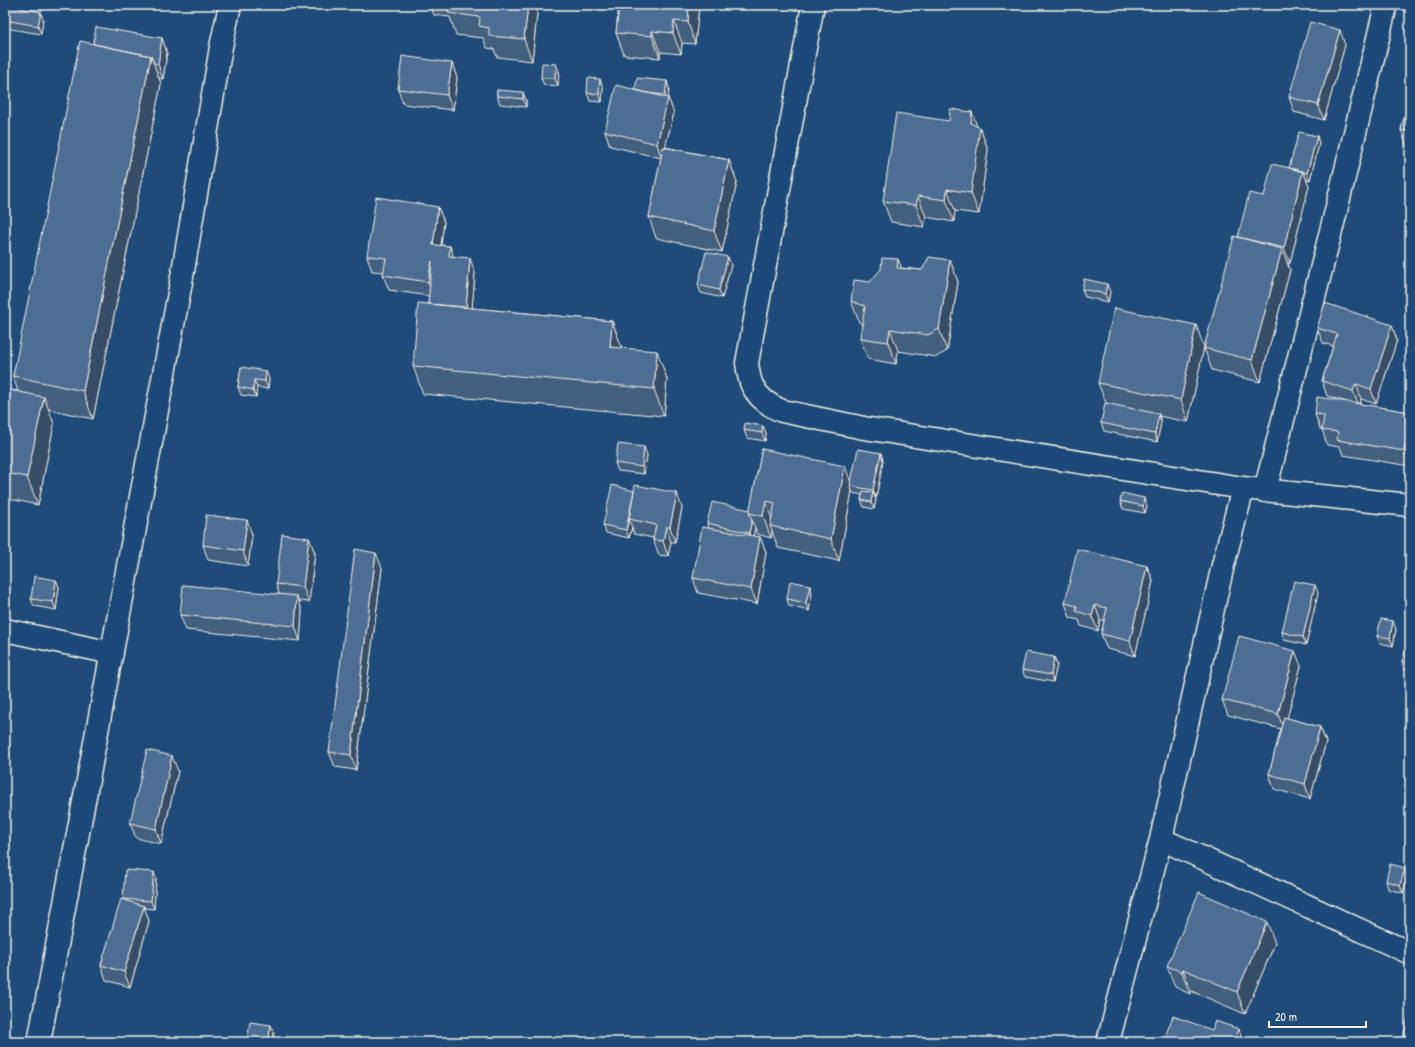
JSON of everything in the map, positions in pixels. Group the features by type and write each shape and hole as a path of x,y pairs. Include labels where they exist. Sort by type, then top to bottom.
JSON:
{"street":[{"path":"39,1042 181,284 221,46 230,5"},
{"path":"813,5 747,363 751,384 761,398 772,407 782,411 864,428 1243,488 1410,505"},
{"path":"1265,491 1334,219 1386,5"},
{"path":"1108,1042 1161,839 1222,565 1243,488"},
{"path":"5,630 112,653"},
{"path":"1161,839 1410,954"}],"building":[{"path":"5,5 41,12 38,26 5,20"},
{"path":"449,5 528,5 524,39 489,36 489,28 479,26 480,17 448,13"},
{"path":"619,5 689,5 688,22 674,21 673,33 652,31 652,36 616,33"},
{"path":"1310,22 1340,30 1318,105 1289,97"},
{"path":"96,27 162,38 158,64 154,63 151,56 93,44"},
{"path":"80,41 151,56 83,391 13,376"},
{"path":"402,56 452,63 447,95 398,89"},
{"path":"542,63 556,64 555,78 541,78"},
{"path":"588,78 600,79 599,94 587,93"},
{"path":"637,78 667,81 665,95 635,90"},
{"path":"616,85 668,98 657,144 605,131"},
{"path":"497,90 523,92 523,99 497,96"},
{"path":"1410,92 1410,132 1401,130"},
{"path":"950,109 972,112 971,123 980,128 971,193 947,189 946,200 918,196 916,205 883,201 896,113 949,121"},
{"path":"1299,132 1317,136 1307,173 1289,168"},
{"path":"663,147 729,160 714,231 649,217"},
{"path":"1272,164 1303,171 1284,248 1238,237 1249,193 1264,196"},
{"path":"376,197 438,207 433,245 450,246 449,256 470,258 466,307 428,304 432,261 428,282 383,275 386,258 367,256"},
{"path":"1234,236 1282,249 1252,360 1204,348"},
{"path":"706,252 728,257 719,290 698,285"},
{"path":"929,257 950,260 939,329 928,335 890,329 888,342 860,338 865,306 851,301 854,280 870,282 881,269 882,258 898,259 897,268 922,270"},
{"path":"1084,279 1107,284 1105,294 1082,289"},
{"path":"418,303 612,321 610,347 657,351 654,389 413,366"},
{"path":"1325,303 1392,325 1371,389 1356,384 1353,391 1322,381 1337,334 1317,328"},
{"path":"1114,308 1196,325 1181,400 1098,383"},
{"path":"241,367 266,371 265,381 254,380 253,390 238,387"},
{"path":"5,389 44,397 27,477 5,473"},
{"path":"1317,397 1410,412 1404,451 1337,440 1338,432 1322,430 1324,415 1315,414"},
{"path":"1105,403 1159,414 1155,434 1101,423"},
{"path":"745,423 763,426 762,433 744,430"},
{"path":"618,444 644,447 642,467 615,463"},
{"path":"762,449 845,466 831,539 770,526 775,503 766,501 763,516 749,513"},
{"path":"858,449 881,453 873,490 850,486"},
{"path":"612,485 634,491 626,530 603,525"},
{"path":"635,485 677,493 670,527 666,527 663,541 653,540 656,525 629,519"},
{"path":"863,491 873,492 871,502 861,500"},
{"path":"1122,493 1144,498 1143,506 1120,501"},
{"path":"712,502 750,510 749,513 752,520 749,533 707,523"},
{"path":"206,515 247,520 243,551 203,545"},
{"path":"702,527 760,537 751,589 693,578"},
{"path":"282,534 309,538 303,587 276,584"},
{"path":"355,549 376,553 351,755 329,752"},
{"path":"1077,549 1147,566 1130,641 1101,634 1107,608 1095,605 1092,616 1076,611 1077,606 1065,603"},
{"path":"34,576 56,580 53,602 31,599"},
{"path":"790,581 810,585 806,603 787,599"},
{"path":"1294,581 1315,585 1303,637 1282,632"},
{"path":"183,585 297,596 295,626 180,615"},
{"path":"1381,619 1393,621 1390,638 1377,636"},
{"path":"1239,636 1295,651 1278,714 1222,700"},
{"path":"1406,650 1410,651 1410,665 1402,661"},
{"path":"1026,652 1054,657 1051,675 1022,670"},
{"path":"1284,717 1320,727 1305,784 1269,774"},
{"path":"147,750 172,756 156,829 130,823"},
{"path":"1390,864 1405,868 1400,885 1386,881"},
{"path":"125,870 154,872 151,901 123,899"},
{"path":"1199,892 1267,922 1237,992 1183,969 1182,972 1167,966"},
{"path":"121,899 144,906 124,972 101,965"},
{"path":"1410,1008 1410,1042 1402,1042"},
{"path":"1173,1016 1212,1030 1215,1021 1239,1029 1234,1042 1163,1042"},
{"path":"250,1022 271,1025 268,1042 247,1040"}]}
